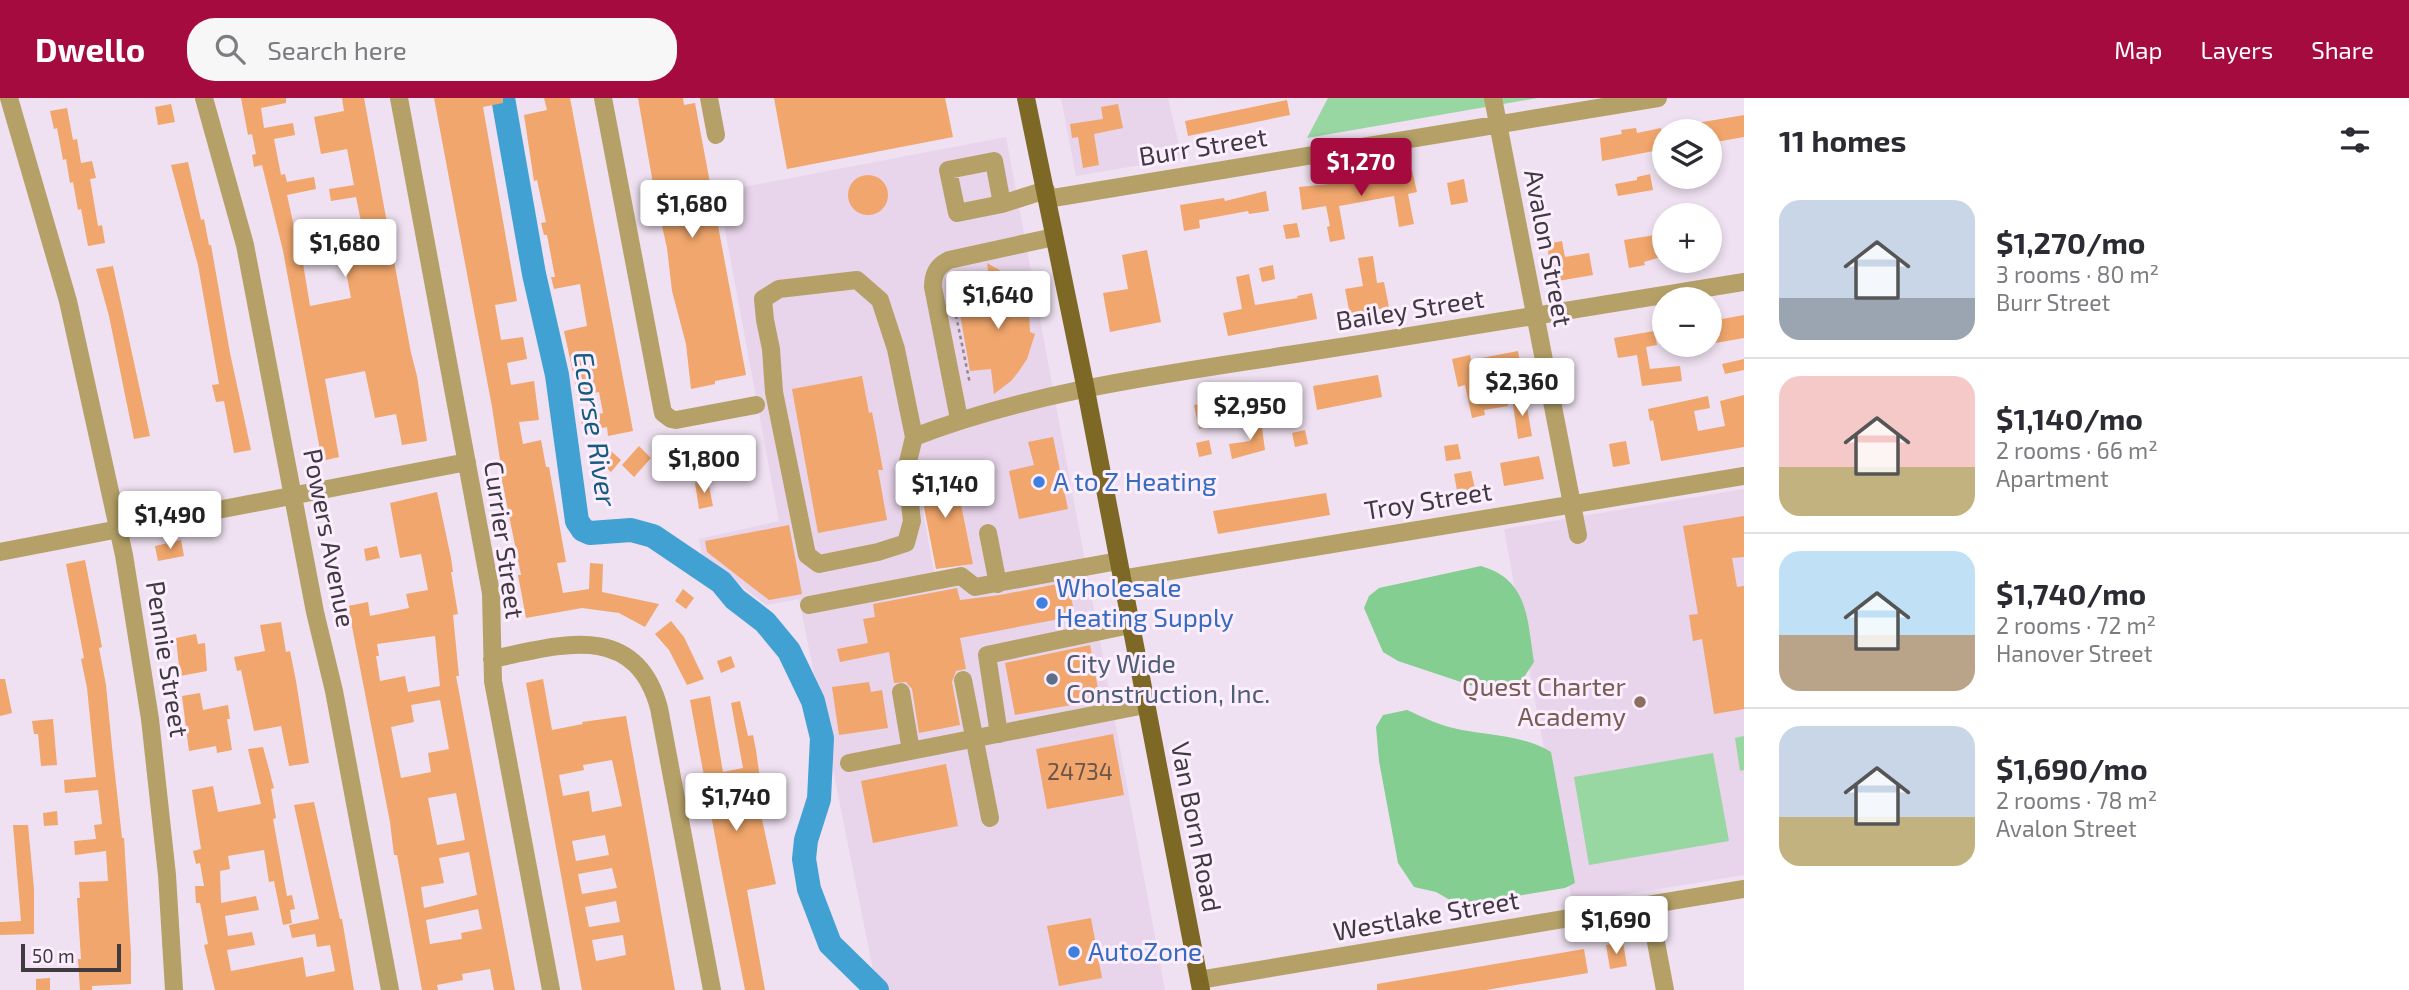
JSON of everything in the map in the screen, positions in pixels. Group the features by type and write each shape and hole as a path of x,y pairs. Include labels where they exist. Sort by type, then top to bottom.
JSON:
{"main road":[{"name":"Van Born Road","path":"1026,98 1200,985"}],"street":[{"name":"Pennie Street","path":"9,98 68,301 139,640 167,875 174,990"},
{"name":"Powers Avenue","path":"204,98 245,245 315,612 334,691 390,990"},
{"name":"Currier Street","path":"399,98 491,593 493,681 551,990"},
{"path":"603,98 661,407 667,417 676,420 756,405"},
{"path":"709,98 716,135"},
{"name":"Avalon Street","path":"1493,98 1578,535"},
{"name":"Burr Street","path":"1002,204 1658,98"},
{"path":"959,419 933,287 933,278 939,265 949,260 1054,237"},
{"path":"857,280 880,300 896,349 914,437 906,470 912,521 906,543 878,552 819,564 807,555 774,392 763,299 779,289 857,280"},
{"name":"Bailey Street","path":"914,437 959,419 1085,388 1744,282"},
{"path":"0,552 467,462"},
{"name":"Troy Street","path":"809,605 961,576 975,587 1119,570 1744,476"},
{"path":"988,533 998,584"},
{"path":"999,734 987,655 1130,625"},
{"path":"492,659 568,644 593,644 614,651 629,660 652,688 659,708 712,990"},
{"path":"963,680 990,818"},
{"path":"901,692 911,751"},
{"path":"849,763 1145,705"},
{"name":"Westlake Street","path":"1200,985 1744,889"},
{"path":"1648,905 1665,990"}],"path":[{"path":"947,270 970,384"}],"shaded area":[{"path":"1061,98 1168,98 1182,158 1076,176"},
{"path":"1006,137 1165,990 877,990 799,599 766,605 702,555 699,539 779,521 718,192","holes":["954,465 973,564 934,572 916,473"]},
{"name":"Quest Charter Academy","path":"1744,489 1744,875 1572,903 1504,529"}],"green space":[{"path":"1328,98 1538,98 1307,138"},
{"path":"1481,566 1497,572 1509,581 1523,603 1534,662 1518,686 1506,690 1482,689 1398,661 1383,652 1364,608 1369,596 1379,588"},
{"path":"1407,710 1449,727 1527,741 1551,752 1575,883 1565,888 1498,899 1481,905 1457,904 1436,892 1414,887 1398,863 1379,761 1376,727 1383,715"},
{"path":"1744,736 1744,770 1740,771 1735,738"},
{"path":"1713,753 1729,841 1589,865 1574,777"}],"building":[{"path":"241,98 286,98 286,103 261,108 264,128 293,123 295,135 274,139 281,175 285,174 287,182 314,177 316,189 287,195 298,245 324,240 326,252 302,257 310,306 351,298 344,261 368,256 356,197 331,201 329,189 354,185 347,149 321,154 314,117 344,111 342,98 364,98 427,441 402,445 396,414 375,418 365,371 325,379 339,457 322,461 283,251 262,165 254,167 252,155 256,154 252,134 248,135"},
{"path":"434,98 503,98 503,103 483,107 517,301 495,305 501,340 523,337 527,359 507,363 511,385 534,381 539,420 519,422 523,444 541,440 546,467 549,467 566,562 557,563 563,593 589,589 590,563 603,564 602,592 659,604 645,627 619,613 582,608 526,618 518,575 521,575 499,466 492,407"},
{"path":"544,98 570,98 633,431 608,436 607,427 583,432 581,418 603,413 599,392 578,396 564,331 587,326 580,284 554,289 551,277 555,277 547,235 544,235 541,223 546,222 537,180 534,181 524,115 547,110"},
{"path":"638,98 683,98 684,105 695,103 746,375 691,389 686,344 672,291 667,248"},
{"path":"774,98 945,98 953,137 787,169"},
{"path":"1287,100 1290,115 1188,136 1185,121"},
{"path":"171,104 175,122 158,125 155,107"},
{"path":"1118,104 1123,128 1094,134 1099,165 1083,168 1078,137 1072,138 1070,124 1103,119 1101,107"},
{"path":"67,108 81,163 92,161 96,178 90,179 98,226 102,225 105,243 88,246 81,209 78,210 66,159 63,160 57,128 54,129 50,111"},
{"path":"1744,115 1744,137 1722,141 1720,119"},
{"path":"1636,128 1637,133 1652,130 1652,151 1602,161 1600,138 1622,134 1621,130"},
{"path":"188,162 201,220 204,219 211,245 251,450 234,453 224,401 216,402 212,385 219,384 198,265 171,165"},
{"path":"1412,170 1417,192 1408,194 1414,224 1399,227 1394,196 1339,206 1345,239 1330,242 1326,206 1302,210 1299,187 1340,183"},
{"path":"1650,174 1653,190 1618,196 1615,184 1637,180 1637,177"},
{"path":"868,175 876,176 882,181 887,187 887,203 882,209 876,214 868,215 860,214 854,209 849,203 848,195 849,187 854,181 860,176"},
{"path":"1464,179 1468,202 1451,205 1447,183"},
{"path":"1266,191 1269,211 1249,214 1248,211 1199,220 1200,228 1184,231 1180,205 1224,198 1225,201"},
{"path":"1297,223 1300,237 1286,239 1283,225"},
{"path":"1652,235 1652,260 1644,262 1645,265 1629,268 1624,240"},
{"path":"1562,241 1565,257 1589,253 1593,275 1552,282 1547,244"},
{"path":"1147,250 1161,322 1110,332 1103,293 1128,289 1122,255"},
{"path":"1373,256 1377,283 1384,282 1389,307 1350,315 1345,289 1363,286 1358,258"},
{"path":"987,263 1001,271 1015,288 1019,286 1029,313 1030,332 1035,334 1027,359 1019,371 994,394 991,369 970,371 960,314 978,312 975,293 991,292"},
{"path":"1273,265 1275,279 1262,282 1259,268"},
{"path":"113,266 150,436 134,439 109,316 96,269"},
{"path":"1249,274 1255,305 1312,293 1317,319 1228,336 1223,313 1242,309 1236,277"},
{"path":"1744,315 1744,338 1722,342 1722,319"},
{"path":"1652,331 1652,346 1646,347 1650,369 1680,366 1682,381 1642,386 1637,355 1618,358 1614,338"},
{"path":"1518,351 1522,374 1503,378 1508,406 1484,410 1485,415 1472,418 1465,385 1458,387 1452,359 1470,355 1471,360"},
{"path":"1744,359 1744,370 1725,374 1722,364"},
{"path":"1378,375 1382,397 1317,410 1313,386"},
{"path":"862,376 883,470 878,470 887,520 818,533 792,389"},
{"path":"1282,390 1286,414 1269,417 1265,393"},
{"path":"1744,395 1744,447 1661,461 1653,420 1650,421 1648,409 1708,396 1710,408 1694,411 1698,431 1725,426 1720,401"},
{"path":"1525,396 1532,436 1518,439 1512,398"},
{"path":"1211,402 1216,426 1199,429 1194,405"},
{"path":"1261,420 1265,450 1232,459 1229,444 1250,441 1247,423"},
{"path":"1305,430 1308,444 1295,447 1292,433"},
{"path":"1053,437 1068,509 1019,519 1009,471 1034,465 1028,442"},
{"path":"1209,440 1212,454 1199,457 1196,443"},
{"path":"1626,441 1630,464 1613,467 1609,444"},
{"path":"1458,444 1461,459 1446,461 1444,446"},
{"path":"639,446 651,458 634,477 622,465"},
{"path":"719,449 724,474 707,477 702,452"},
{"path":"610,450 621,460 611,472 600,462"},
{"path":"1539,456 1544,479 1504,486 1500,463"},
{"path":"954,469 973,564 936,569 918,476"},
{"path":"1471,471 1476,493 1458,496 1454,474"},
{"path":"708,481 713,506 699,509 695,483"},
{"path":"437,492 451,558 458,614 453,615 459,676 456,676 515,990 494,990 490,969 462,974 463,980 437,985 438,990 422,990 348,606 368,602 370,616 409,608 406,594 428,590 421,554 400,558 390,503","holes":["435,636 440,686 408,692 405,676 380,681 377,644","440,700 449,749 428,753 431,772 401,778 391,727 414,722 411,705","456,793 465,840 437,845 428,798","469,852 477,895 424,908 421,887 444,883 439,858","478,909 482,929 461,933 462,939 430,944 426,920"]},
{"path":"1326,493 1330,515 1218,534 1213,511"},
{"path":"1744,516 1744,557 1732,558 1737,587 1744,586 1744,709 1714,714 1702,639 1693,641 1689,615 1698,614 1683,526"},
{"path":"789,525 802,594 769,600 707,552 705,541"},
{"path":"181,540 184,556 158,561 155,546"},
{"path":"377,546 380,558 366,561 364,549"},
{"path":"85,560 102,647 99,648 106,685 124,838 131,953 131,984 92,986 92,990 80,990 77,898 80,898 79,882 108,881 106,851 75,855 74,841 96,839 94,825 102,824 98,790 65,793 64,780 96,777 87,688 81,659 84,658 66,564"},
{"path":"1068,582 1075,616 960,638 966,669 956,671 952,682 960,725 919,733 912,689 906,682 894,683 889,652 840,662 837,649 868,643 863,619 875,617 873,604 957,588 960,600"},
{"path":"683,589 694,598 686,609 675,601"},
{"path":"671,621 684,637 704,679 687,685 669,650 655,634"},
{"path":"281,622 286,652 290,651 296,681 309,763 289,766 281,726 254,731 241,670 237,671 234,657 265,651 260,625"},
{"path":"196,634 198,644 205,643 207,671 180,676 176,638"},
{"path":"1090,645 1100,700 1015,715 1005,663"},
{"path":"731,656 735,667 721,673 717,661"},
{"path":"0,679 5,679 12,713 0,716"},
{"path":"543,679 552,730 583,724 582,722 626,716 675,990 582,990 526,683","holes":["612,760 622,806 592,812 589,791 563,796 559,775 584,770 583,765","605,835 609,855 576,861 572,841","612,868 617,888 582,894 578,874","616,901 620,922 589,927 585,907","623,935 626,955 596,961 592,940"]},
{"path":"869,682 871,692 882,690 888,728 839,735 832,687"},
{"path":"200,693 203,710 228,705 230,719 227,719 232,750 217,753 216,746 189,751 182,696"},
{"path":"710,696 723,772 743,768 731,703 740,701 748,736 753,735 756,750 760,779 726,786 732,815 760,810 776,884 747,890 765,990 745,990 719,858 690,700"},
{"path":"53,719 57,765 41,766 38,734 34,734 32,721"},
{"path":"1113,734 1124,795 1047,809 1036,749"},
{"path":"263,747 274,788 271,789 276,818 273,819 287,896 292,895 295,909 290,910 292,923 283,925 274,881 269,882 264,850 228,856 230,869 220,871 221,903 256,896 259,910 225,916 228,936 252,932 255,945 227,950 231,971 303,957 306,977 335,971 330,945 317,947 315,934 292,938 289,925 319,919 294,805 314,802 342,919 354,990 215,990 204,945 208,944 200,903 196,903 195,886 204,886 200,863 196,864 193,851 201,849 192,790 213,786 218,812 261,804 248,749"},
{"path":"946,764 958,826 873,843 861,781"},
{"path":"57,811 58,825 44,826 43,813"},
{"path":"13,825 28,825 34,889 34,934 0,935 0,922 21,921"},
{"path":"1091,918 1102,978 1059,986 1047,926"},
{"path":"1623,942 1627,966 1610,969 1606,945"},
{"path":"1584,949 1588,973 1486,990 1377,990 1377,984"},
{"path":"50,978 50,990 36,990 36,979"}],"waterway":[{"name":"Ecorse River","path":"503,98 534,274 557,375 577,521 583,530 590,533 631,530 653,536 721,582 735,599 765,622 789,651 813,701 822,738 819,799 806,840 804,859 809,889 830,944 877,990"}],"place":[{"name":"A to Z Heating","path":"1039,482"},
{"name":"Wholesale Heating Supply","path":"1042,603"},
{"name":"City Wide Construction, Inc.","path":"1052,679"},
{"name":"Quest Charter Academy","path":"1640,702"},
{"name":"AutoZone","path":"1074,952"}]}
